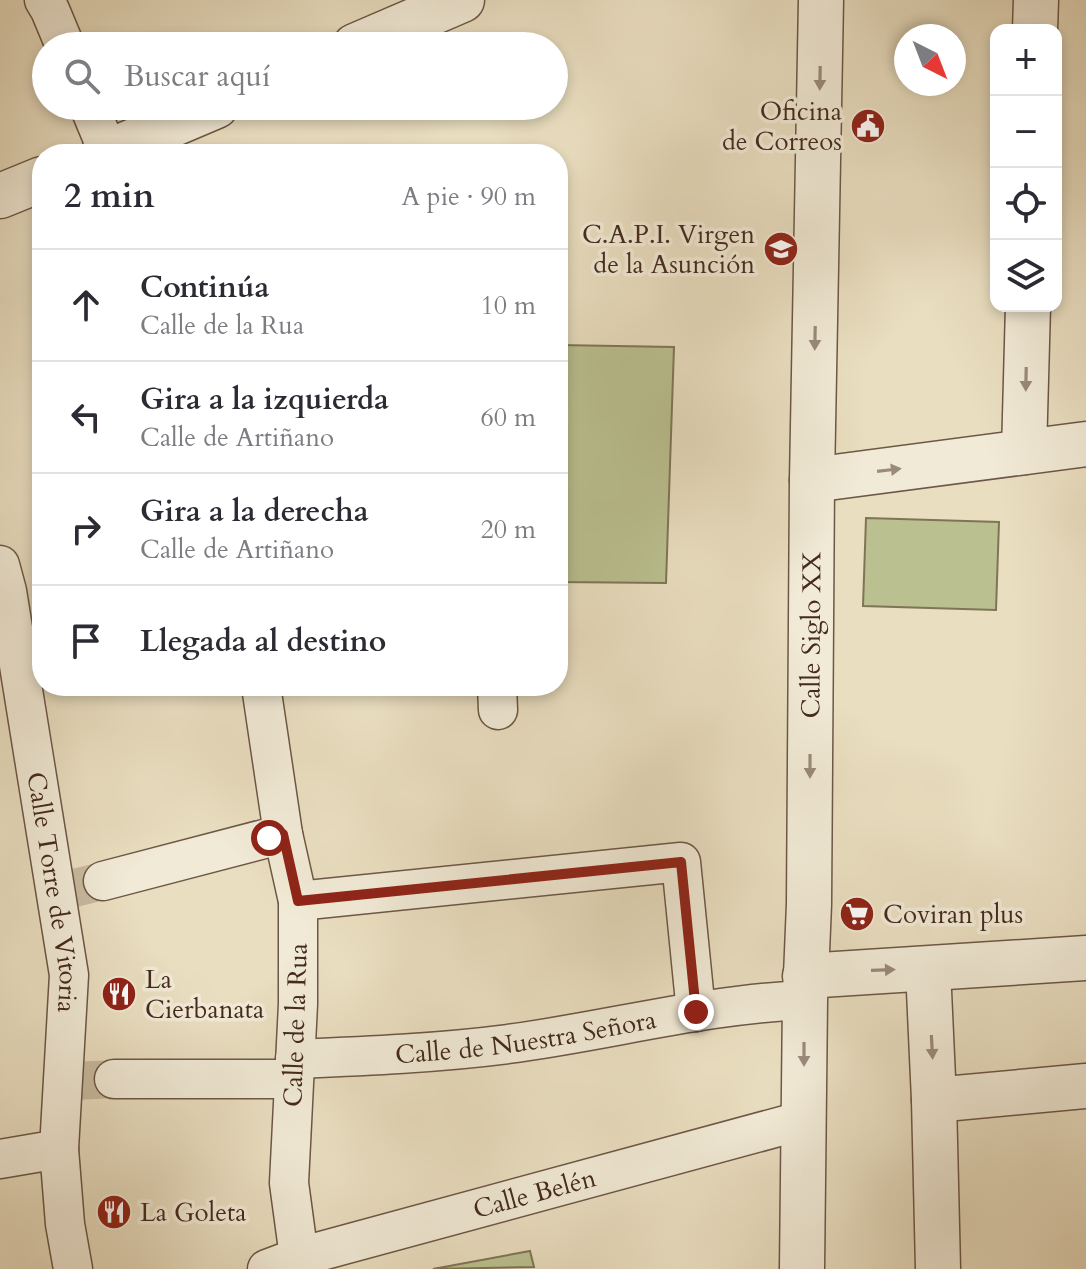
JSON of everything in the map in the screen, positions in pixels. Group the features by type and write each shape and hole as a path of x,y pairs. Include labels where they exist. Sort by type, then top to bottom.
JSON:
{"street":[{"path":"44,0 59,32"},
{"path":"388,32 462,0"},
{"name":"Calle Siglo XX","path":"802,1269 821,0"},
{"path":"1035,24 1036,0"},
{"path":"94,120 104,144"},
{"path":"128,144 184,120"},
{"path":"0,196 32,183"},
{"path":"1024,452 1028,312"},
{"path":"812,480 1086,444"},
{"name":"Calle Torre de Vitoria","path":"2,572 7,640 61,891 69,975 67,1081 59,1149 65,1224 73,1269"},
{"name":"Calle de la Rua","path":"262,696 283,834 298,901 298,1004 289,1183 290,1265"},
{"path":"103,881 283,834"},
{"path":"298,901 681,862 696,1012"},
{"name":"Calle de Nuestra Señora","path":"114,1079 294,1069 394,1054 508,1044 696,1012 805,988 928,969 1086,958"},
{"path":"928,969 938,1269"},
{"path":"934,1100 1086,1086"},
{"name":"Calle Belén","path":"290,1265 804,1120"},
{"path":"0,1159 59,1149"}],"green space":[{"path":"568,345 674,347 666,583 568,582"},
{"path":"866,518 999,522 996,610 863,606"},
{"path":"530,1251 534,1267 433,1269"}],"tunnel":[{"path":"66,890 103,881"},
{"path":"73,1081 114,1079"}],"place":[{"name":"Oficina de Correos","path":"868,126"},
{"name":"C.A.P.I. Virgen de la Asunción","path":"781,249"},
{"name":"Coviran plus","path":"857,914"},
{"name":"La Cierbanata","path":"119,994"},
{"name":"La Goleta","path":"114,1212"}],"route":[{"path":"269,838 283,834 298,901 681,862 696,1012"}]}
